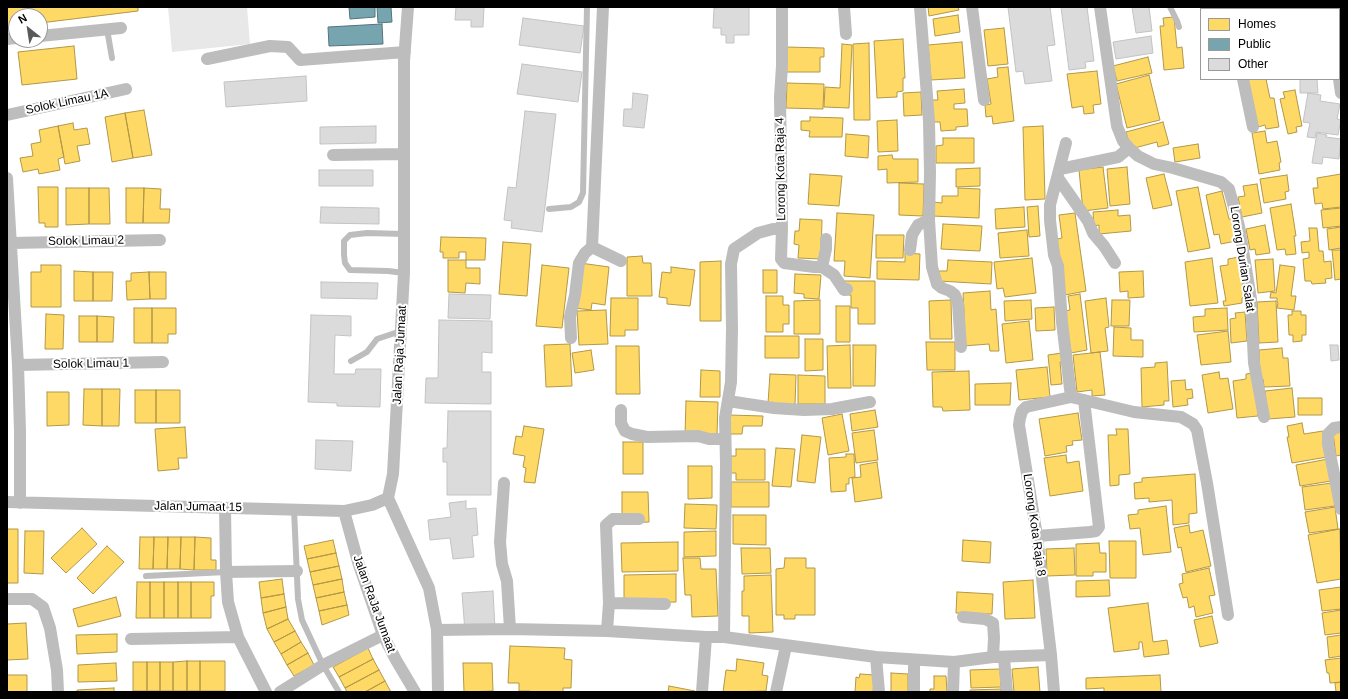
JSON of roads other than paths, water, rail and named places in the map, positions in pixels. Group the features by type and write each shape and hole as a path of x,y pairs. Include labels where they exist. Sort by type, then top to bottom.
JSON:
{"street":[{"name":"Jalan Raja Jumaat","path":"388,498 393,474 404,273 405,52 408,7"},
{"path":"571,338 570,318 575,295 579,263 592,247 603,7"},
{"name":"Lorong Kota Raja 4","path":"782,7 782,66 780,98 781,259 784,263 822,267"},
{"path":"844,7 846,34"},
{"path":"920,7 929,121 930,173 928,220 932,267 937,284 955,295 958,303 961,347"},
{"path":"972,7 984,100"},
{"name":"Lorong Durian Salat","path":"1100,7 1117,126 1123,141 1138,156 1154,164 1221,182 1229,189 1240,226 1251,299 1254,363 1264,417"},
{"path":"48,35 121,28"},
{"path":"207,59 270,46 288,47 300,60 405,52"},
{"path":"1243,80 1253,127"},
{"path":"1339,80 1341,93"},
{"name":"Solok Limau 1A","path":"7,115 126,89"},
{"path":"1066,143 1050,206 1050,220 1054,255 1058,266 1062,322 1071,397"},
{"path":"1059,174 1118,157 1129,148"},
{"path":"333,155 404,154"},
{"path":"1059,174 1088,221 1093,233 1115,263"},
{"path":"7,178 18,365 20,503"},
{"path":"910,250 912,235 918,225 928,220"},
{"path":"724,637 726,463 725,418 731,382 731,264 734,249 758,233 773,229 782,229"},
{"path":"826,239 826,249 822,267 834,275 844,290 847,290"},
{"name":"Solok Limau 2","path":"11,243 160,240"},
{"path":"592,247 621,261"},
{"name":"Solok Limau 1","path":"18,365 163,362"},
{"name":"Lorong Kota Raja 8","path":"1054,692 1037,536 1019,425 1022,411 1026,407 1071,397 1134,412 1181,417 1192,424 1197,430 1228,614"},
{"path":"728,400 774,408 804,410 832,409 870,402"},
{"path":"1037,536 1090,532 1096,531 1099,527 1084,400"},
{"path":"621,410 621,423 625,430 632,434 647,438 698,436 725,439"},
{"path":"1341,427 1334,428 1328,434 1328,444 1341,509"},
{"path":"504,483 500,542 502,564 507,581 509,609 508,627"},
{"path":"388,498 429,588 437,630 438,692"},
{"name":"Jalan Jumaat 15","path":"7,502 344,511 372,505 388,498"},
{"path":"225,508 228,602 238,637 266,692"},
{"name":"Jalan RaJa Jumaat","path":"344,511 358,562 383,635 414,692"},
{"path":"608,617 606,525 613,520 639,519"},
{"path":"226,572 296,571"},
{"path":"7,599 32,599 43,607 50,628 57,670 58,692"},
{"path":"437,630 489,630 608,617 665,604"},
{"path":"608,617 706,637 724,637 786,646 914,660 954,662 998,657 1051,656"},
{"path":"963,617 985,619 993,623 994,638 1007,692"},
{"path":"280,692 323,665 383,635"},
{"path":"131,639 238,637"},
{"path":"702,692 706,637"},
{"path":"776,692 786,646"},
{"path":"876,656 879,692"},
{"path":"914,660 914,692"},
{"path":"953,692 954,662"}],"lane":[{"path":"549,209 571,207 579,202 583,193 587,7"},
{"path":"1170,7 1179,27"},
{"path":"107,29 112,58"},
{"path":"404,234 367,233 350,235 344,241 344,255 345,263 350,270 404,273"},
{"path":"351,361 367,352 377,339 401,331"},
{"path":"294,509 298,599 302,620 323,665 339,692"},
{"path":"146,576 226,572"}]}
